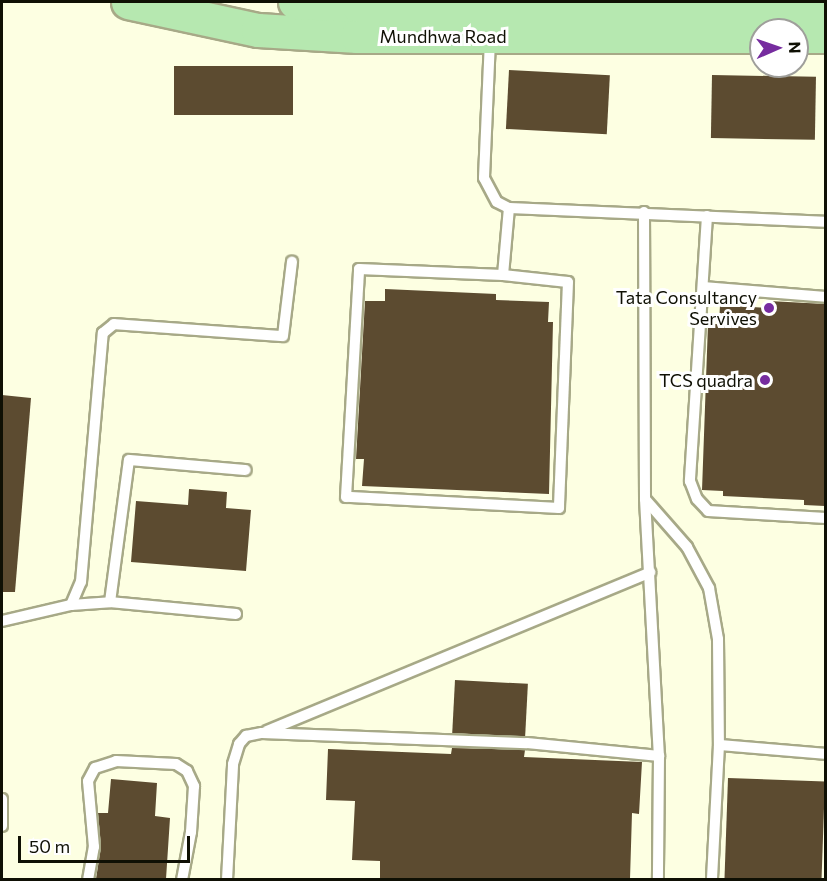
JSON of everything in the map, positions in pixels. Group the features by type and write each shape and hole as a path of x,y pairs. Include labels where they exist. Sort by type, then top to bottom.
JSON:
{"highway":[{"name":"Mundhwa Road","path":"128,2 258,30 357,36 749,36"},
{"name":"Mundhwa Road","path":"295,2 358,5 825,5"},
{"path":"809,36 825,36"}],"lane":[{"path":"490,36 484,178 497,202 510,208 644,212 825,222"},
{"path":"503,275 510,208"},
{"path":"644,212 645,499 659,756 658,879"},
{"path":"707,216 690,481 697,499 708,511 825,518"},
{"path":"71,604 81,582 103,333 114,324 283,336 292,262"},
{"path":"359,269 503,275 568,282 559,508 346,497 359,269"},
{"path":"703,287 825,297"},
{"path":"110,602 129,460 246,470"},
{"path":"645,499 687,547 708,588 718,639 718,745 712,879"},
{"path":"227,879 232,764 239,744 246,736 262,733 650,572"},
{"path":"2,621 71,604 110,602 236,614"},
{"path":"262,733 527,742 659,756"},
{"path":"718,745 825,754"},
{"path":"88,879 94,847 88,782 95,768 116,761 176,764 187,771 194,786 191,832 182,879"},
{"path":"2,799 2,826"}],"building":[{"path":"174,66 293,66 293,115 174,115"},
{"path":"509,70 610,75 607,134 506,129"},
{"path":"712,75 749,76 749,78 816,77 815,140 711,138"},
{"path":"385,289 496,294 496,300 549,302 548,322 553,322 549,494 362,486 364,459 356,459 365,301 385,301"},
{"name":"TCS quadra","path":"769,301 825,304 825,506 804,505 804,500 723,496 723,491 702,490 708,324 719,324 720,305 769,308"},
{"path":"2,395 31,398 15,592 2,592"},
{"path":"189,489 227,492 226,508 251,510 246,571 131,562 136,501 188,505"},
{"path":"455,680 528,684 525,737 452,733"},
{"path":"452,748 525,750 524,757 642,762 639,814 632,813 630,879 380,879 380,861 352,860 355,801 326,800 328,749 451,754"},
{"path":"728,778 825,781 821,880 724,879"},
{"path":"111,779 157,783 155,816 170,818 166,879 96,879 101,847 98,813 108,813"}],"place":[{"name":"Tata Consultancy Servives","path":"769,308"},
{"name":"TCS quadra","path":"765,380"}]}
